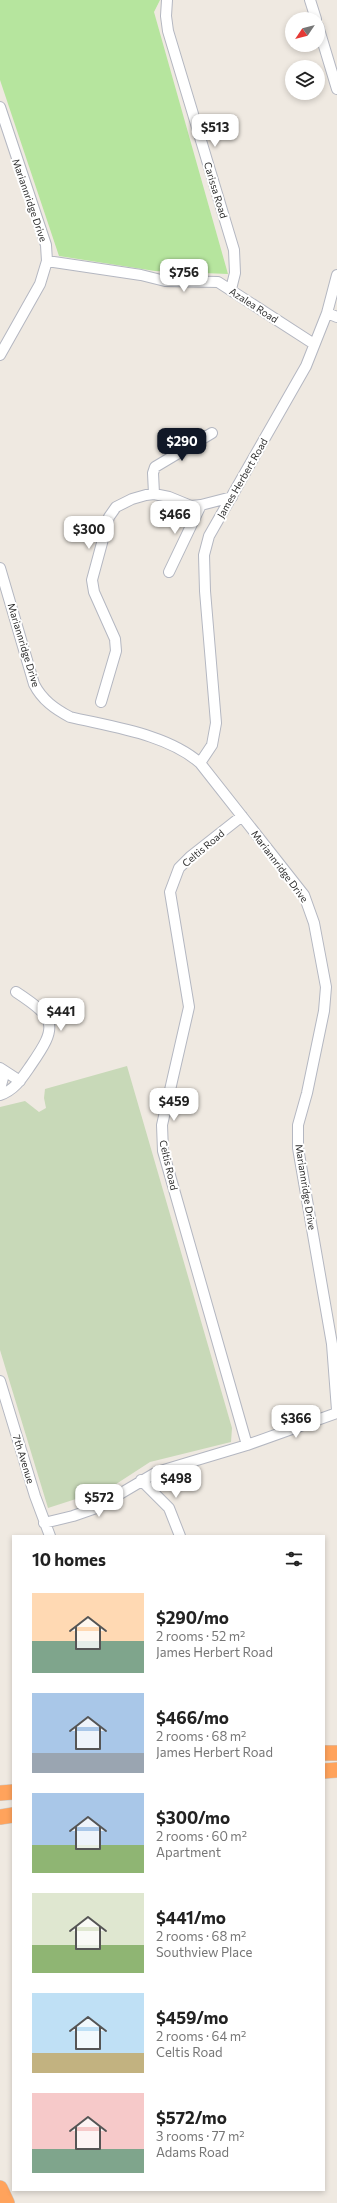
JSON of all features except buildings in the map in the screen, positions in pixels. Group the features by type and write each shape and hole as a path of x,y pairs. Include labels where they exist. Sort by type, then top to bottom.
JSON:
{"highway":[{"path":"325,1753 337,1753"},
{"path":"325,1771 337,1770"},
{"path":"0,1793 12,1792"},
{"path":"0,1817 12,1815"},
{"path":"0,2188 7,2203"}],"street":[{"name":"Carissa Road","path":"168,0 166,16 168,31 234,250 235,273 231,289"},
{"path":"310,0 314,12"},
{"path":"325,49 337,89"},
{"name":"Mariannridge Drive","path":"0,107 46,245 47,261 40,284 0,355"},
{"name":"Azalea Road","path":"47,261 141,275 165,281 218,282 314,344"},
{"name":"James Herbert Road","path":"200,763 212,745 216,723 205,591 204,555 209,536 306,366 327,313 337,275"},
{"path":"327,313 337,317"},
{"path":"154,494 152,473 155,467 212,433"},
{"path":"101,702 116,651 115,639 94,592 92,580 109,517 116,507 132,499 154,494 169,497 191,506 232,497"},
{"path":"169,572 201,505"},
{"name":"Mariannridge Drive","path":"0,568 34,684 40,694 48,702 70,717 158,739 181,749 200,763 304,895 309,904 326,987 324,1005 307,1093 298,1124 298,1148 334,1344 337,1410"},
{"name":"Celtis Road","path":"242,816 190,856 179,868 170,892 188,1007 162,1125 162,1137 165,1159 247,1445"},
{"path":"0,1095 12,1089 20,1081 43,1047 50,1030 44,1015 38,1007 16,992"},
{"path":"0,1068 20,1081"},
{"path":"0,1068 3,1078 0,1089"},
{"name":"7th Avenue","path":"0,1381 44,1523 50,1535"},
{"path":"44,1523 73,1516 96,1508 141,1480 157,1472 247,1445 337,1413"},
{"path":"141,1480 169,1508 180,1535"}],"green space":[{"path":"0,0 160,0 154,12 228,274 155,271 59,256 0,80"},
{"path":"127,1066 232,1428 231,1442 150,1462 110,1488 48,1508 0,1350 0,1107 25,1101 39,1112 46,1108 44,1098 45,1089"}]}
